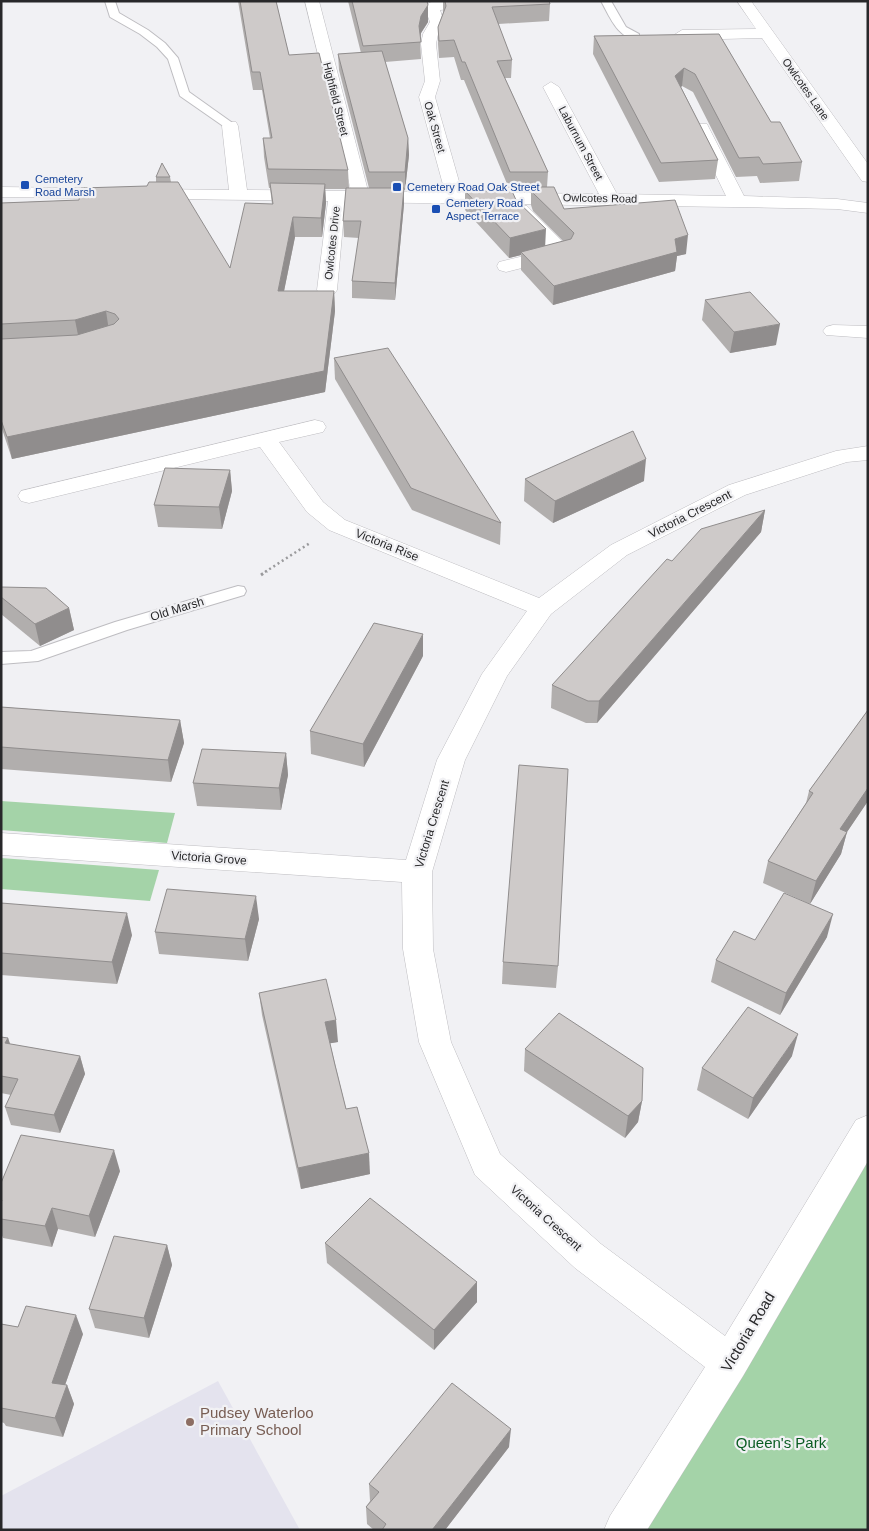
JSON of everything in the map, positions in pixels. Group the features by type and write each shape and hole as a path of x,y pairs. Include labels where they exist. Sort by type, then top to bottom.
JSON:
{"street":[{"name":"Highfield Street","path":"312,1 361,197"},
{"name":"Owlcotes Lane","path":"744,1 868,177"},
{"name":"Oak Street","path":"455,197 426,97 434,86 429,49 430,34 437,22 431,6 465,4"},
{"path":"635,36 766,33"},
{"name":"Laburnum Street","path":"551,87 610,198"},
{"path":"691,110 737,201"},
{"path":"230,126 239,196"},
{"name":"Owlcotes Road","path":"1,192 337,197 610,198 837,204 868,208"},
{"name":"Owlcotes Drive","path":"327,290 337,197"},
{"path":"506,266 562,252 523,214 516,197"},
{"path":"833,331 868,332"},
{"path":"29,496 315,427"},
{"name":"Victoria Rise","path":"265,439 315,507 337,525 542,608"},
{"name":"Victoria Crescent","path":"730,1363 588,1256 487,1164 435,1042 418,949 417,872 451,760 495,674 542,608 619,550 737,490 844,456 868,453"},
{"name":"Victoria Grove","path":"1,844 417,872"},
{"name":"Victoria Road","path":"624,1530 730,1363 868,1130"}],"lane":[{"path":"110,1 114,15 144,32 173,58 184,94 230,126"},
{"path":"606,1 622,29 635,36"},
{"name":"Old Marsh","path":"1,658 32,657 121,626 238,591"}],"path":[{"path":"238,591 337,525"}],"shaded area":[{"name":"Pudsey Waterloo Primary School","path":"218,1381 300,1530 1,1530 1,1496"}],"green space":[{"path":"1,801 175,813 167,843 1,830"},
{"path":"1,858 159,870 150,901 1,889"},
{"name":"Queen's Park","path":"868,1130 868,1530 624,1530"}],"building":[{"path":"240,1 276,1 289,55 319,53 348,170 268,169 263,138 272,138 260,72 252,72"},
{"path":"352,1 427,1 428,5 421,16 419,26 421,42 363,46"},
{"path":"445,1 549,1 550,4 492,7 512,60 497,61 548,172 510,172 465,62 462,62 454,40 439,41 438,27 446,6"},
{"path":"719,34 771,122 780,122 802,162 763,164 759,157 739,158 695,74 684,68 675,76 718,160 661,163 594,36"},
{"path":"382,51 408,138 405,172 369,172 338,54"},
{"path":"162,163 170,177 156,177"},
{"path":"149,182 178,182 230,268 245,203 273,204 270,183 325,184 321,218 293,217 278,291 334,291 324,371 7,437 1,420 1,339 77,335 114,324 119,319 115,314 106,311 75,320 1,324 1,203 79,200 81,188 147,186"},
{"path":"531,187 554,187 564,209 675,200 688,235 675,239 677,252 554,286 521,252 571,239 574,233 533,193"},
{"path":"346,188 404,188 395,283 352,281 361,221 343,221"},
{"path":"465,191 512,191 516,200 546,229 510,238"},
{"path":"750,292 780,324 734,332 705,300"},
{"path":"388,348 501,523 411,488 334,358"},
{"path":"633,431 646,459 555,501 525,479"},
{"path":"165,468 230,470 219,507 154,505"},
{"path":"765,510 599,701 588,701 552,685 667,559 672,561 701,529"},
{"path":"1,587 46,588 69,608 35,624 1,597"},
{"path":"374,623 423,634 363,744 310,731"},
{"path":"1,707 180,720 168,760 1,747"},
{"path":"868,710 868,788 840,829 847,832 816,881 768,861 813,793 809,791"},
{"path":"202,749 286,753 279,788 193,783"},
{"path":"519,765 568,769 558,966 503,962"},
{"path":"167,889 256,896 245,939 155,932"},
{"path":"784,893 833,914 786,993 716,960 734,931 755,940"},
{"path":"1,903 127,913 112,962 1,953"},
{"path":"326,979 336,1020 325,1022 335,1065 346,1109 357,1107 369,1153 298,1168 259,993"},
{"path":"748,1007 798,1034 753,1098 702,1068"},
{"path":"559,1013 643,1068 642,1101 628,1116 525,1049"},
{"path":"1,1037 8,1038 5,1043 80,1056 54,1115 5,1107 18,1079 1,1076"},
{"path":"21,1135 114,1150 89,1216 52,1208 45,1226 1,1219 1,1183"},
{"path":"370,1198 477,1282 434,1330 325,1243"},
{"path":"114,1236 167,1245 144,1318 89,1309"},
{"path":"26,1306 76,1315 52,1383 67,1385 55,1418 1,1408 1,1324 18,1327"},
{"path":"452,1383 511,1429 432,1530 382,1530 386,1524 366,1507 379,1492 369,1484"}],"place":[{"name":"Cemetery Road Marsh","path":"25,185"},
{"name":"Cemetery Road Oak Street","path":"397,187"},
{"name":"Cemetery Road Aspect Terrace","path":"436,209"},
{"name":"Pudsey Waterloo Primary School","path":"190,1422"}]}
